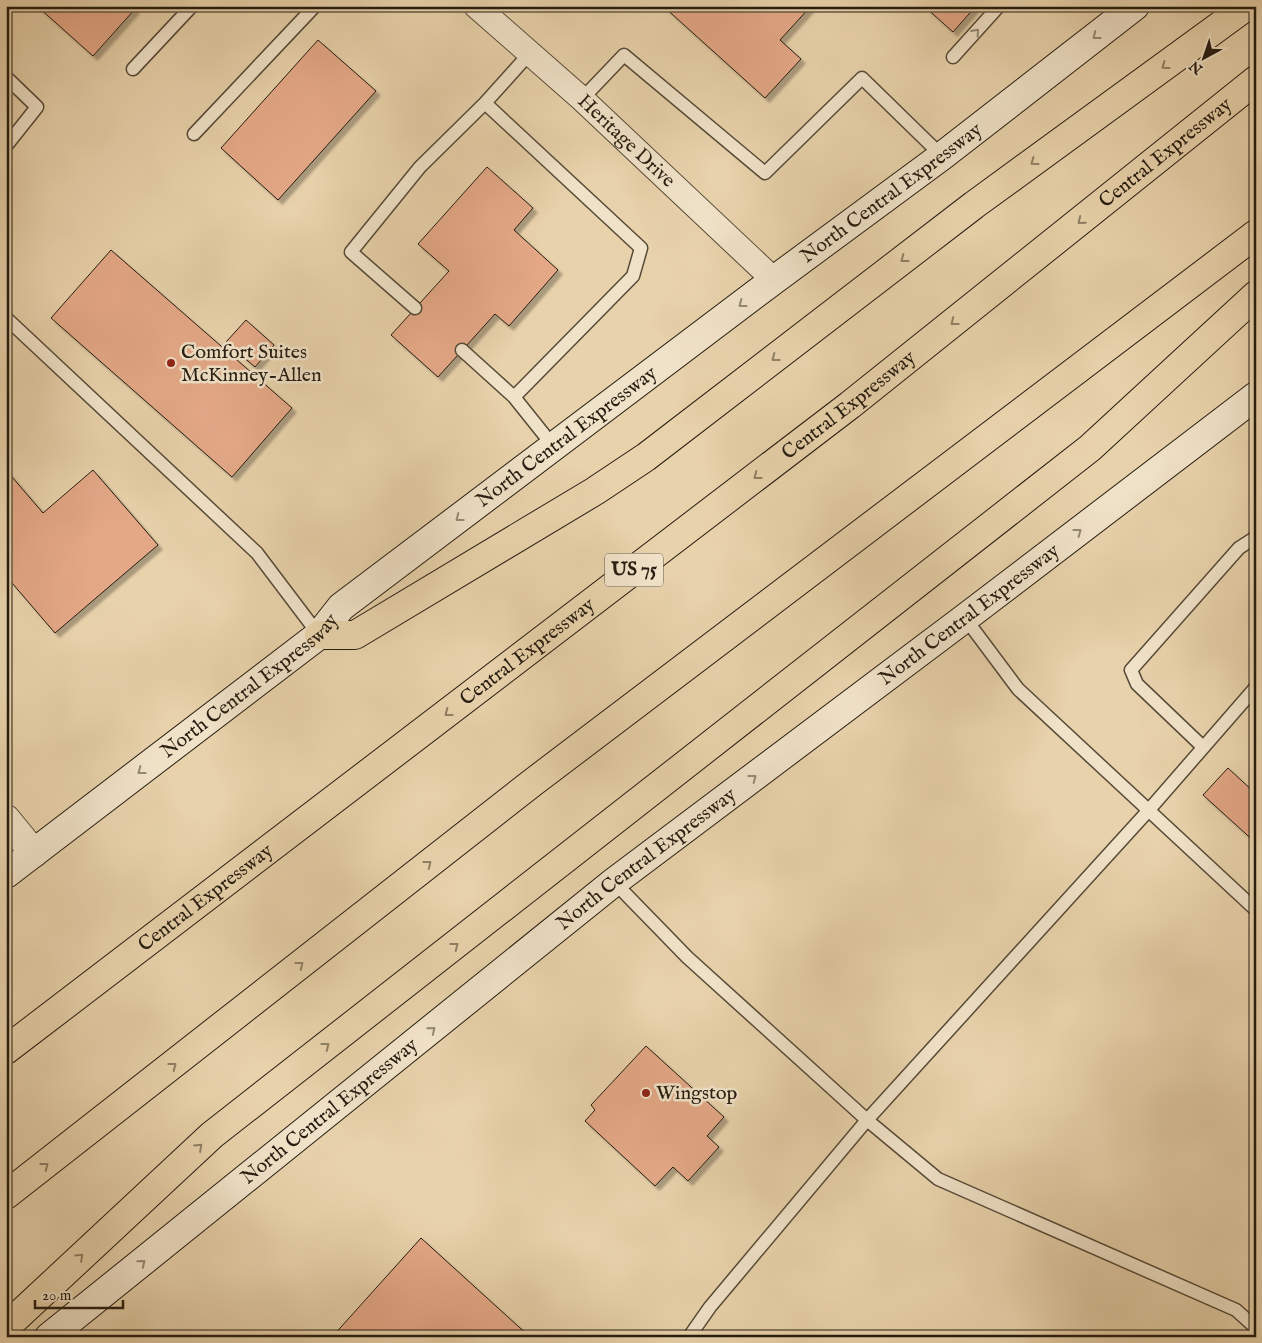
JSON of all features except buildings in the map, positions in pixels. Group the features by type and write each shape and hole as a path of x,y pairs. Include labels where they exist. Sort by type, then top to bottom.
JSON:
{"highway":[{"path":"319,635 355,635 595,491 639,462 974,205 1247,6"},
{"name":"Central Expressway","path":"6,1050 850,404 1256,80"},
{"path":"6,1196 540,777 1256,234"},
{"path":"6,1326 212,1136 1090,448 1256,295"}],"main road":[{"name":"North Central Expressway","path":"6,874 319,635 341,607 774,280 942,156 1131,7"},
{"name":"North Central Expressway","path":"49,1337 341,1104 614,882 1256,396"},
{"path":"6,819 34,852"}],"street":[{"name":"Heritage Drive","path":"476,6 582,99 774,280"}],"lane":[{"path":"133,69 192,6"},
{"path":"194,134 315,6"},
{"path":"953,57 999,6"},
{"path":"415,308 351,252 420,167 484,103 530,53"},
{"path":"582,99 624,55 765,173 862,78 942,156"},
{"path":"6,77 37,107 6,146"},
{"path":"484,103 641,248 633,276 514,397"},
{"path":"8,322 257,553 319,635"},
{"path":"462,350 514,397 554,446"},
{"path":"1203,748 1137,684 1132,670 1239,548 1256,537"},
{"path":"965,618 1018,689 1256,910"},
{"path":"689,1337 710,1307 867,1120 1148,811 1256,686"},
{"path":"614,882 687,956 867,1120 938,1178 1236,1310 1256,1328"}],"place":[{"name":"Comfort Suites McKinney-Allen","path":"171,363"},
{"name":"Wingstop","path":"646,1093"}]}
